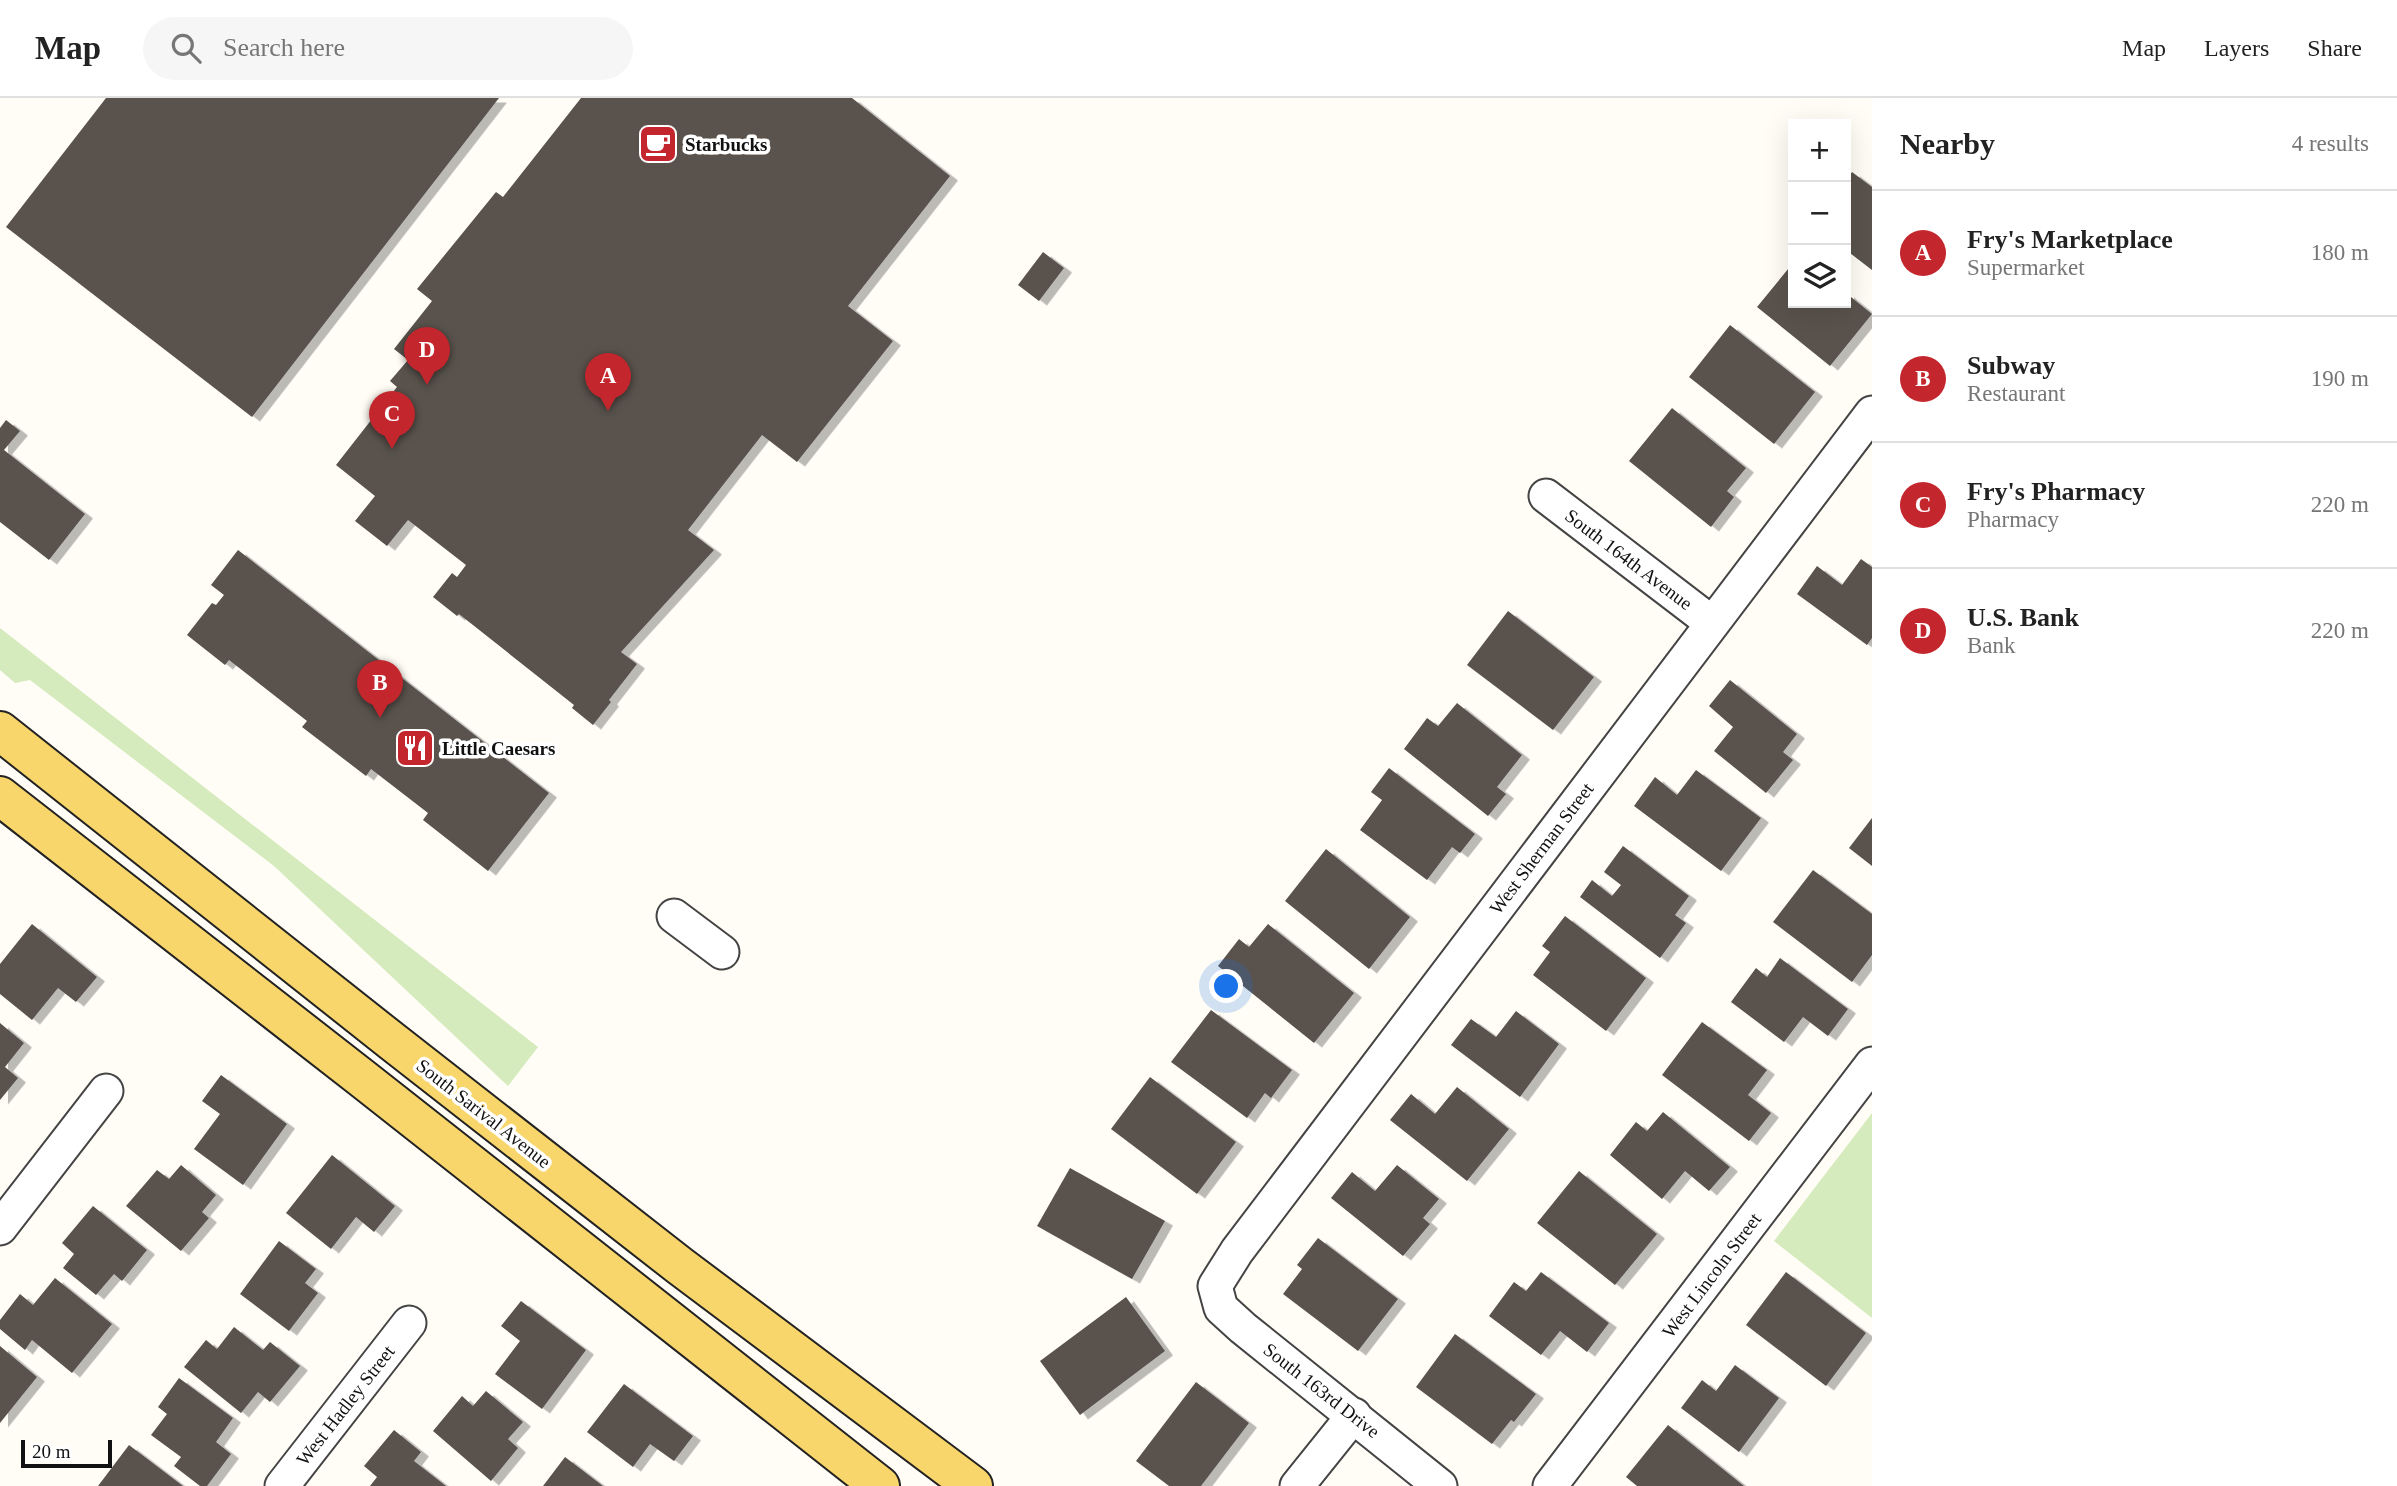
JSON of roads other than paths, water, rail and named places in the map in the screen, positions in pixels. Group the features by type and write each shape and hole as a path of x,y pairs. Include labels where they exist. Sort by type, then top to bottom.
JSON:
{"main road":[{"name":"South Sarival Avenue","path":"0,731 680,1265 973,1486"},
{"path":"32,756 0,796 880,1486"},
{"path":"363,1079 393,1042"}],"street":[{"name":"West Sherman Street","path":"1215,1286 1237,1251 1872,413"},
{"name":"South 164th Avenue","path":"1546,496 1712,623"},
{"path":"674,916 722,952"},
{"name":"West Lincoln Street","path":"1550,1486 1872,1064"},
{"path":"0,1228 106,1091"},
{"name":"South 163rd Drive","path":"1215,1286 1222,1308 1228,1315 1440,1486"},
{"name":"West Hadley Street","path":"282,1486 409,1323"},
{"path":"1297,1486 1354,1415"}],"place":[{"name":"Starbucks","path":"658,144"},
{"name":"U.S. Bank","path":"427,385"},
{"name":"Fry's Marketplace","path":"608,411"},
{"name":"Fry's Pharmacy","path":"392,449"},
{"name":"Subway","path":"380,718"},
{"name":"Little Caesars","path":"415,748"}]}
